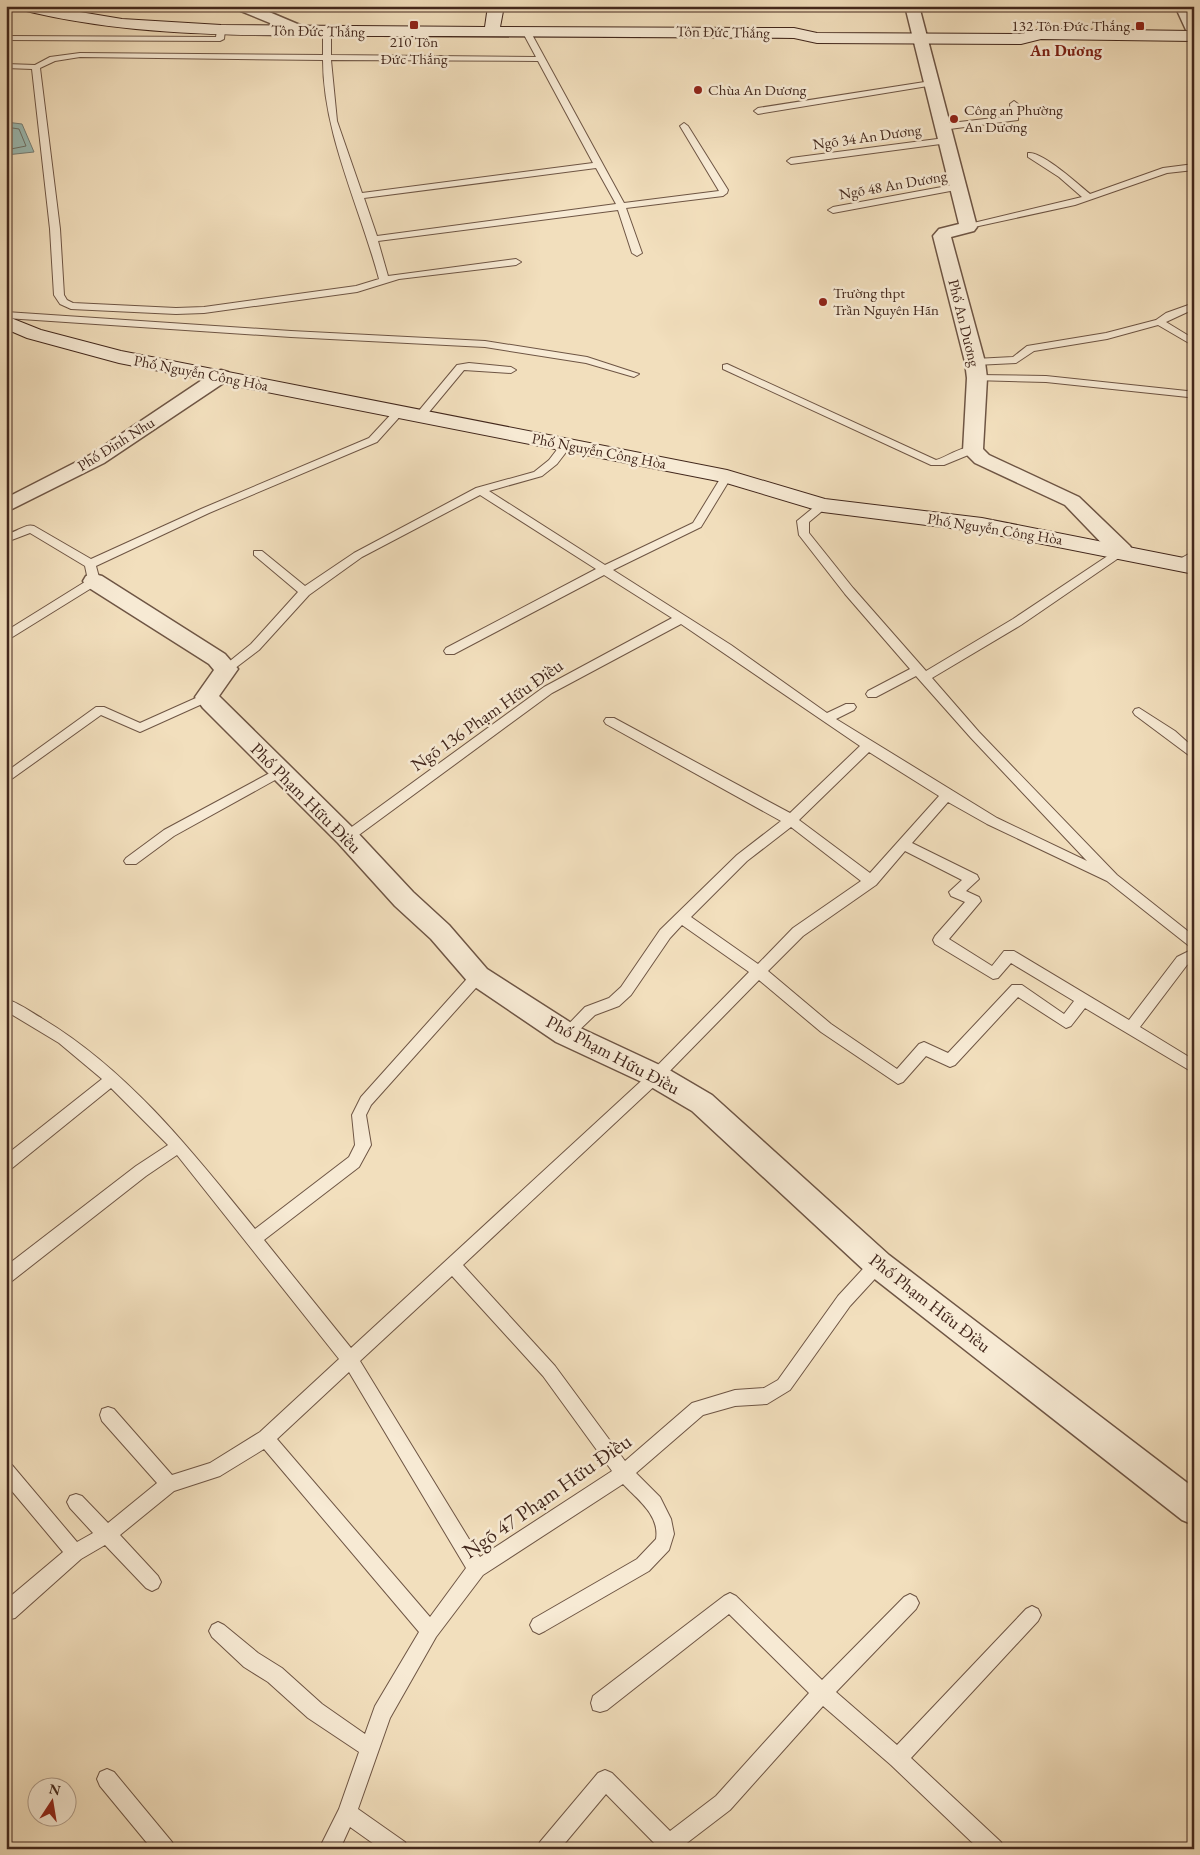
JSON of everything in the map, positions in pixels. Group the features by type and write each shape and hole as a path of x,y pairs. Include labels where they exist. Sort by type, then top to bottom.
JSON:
{"main road":[{"name":"Tôn Đức Thắng","path":"23,6 107,21 221,30 794,33 817,38 918,33 1021,39 1041,34 1194,36"},
{"path":"492,30 496,6"},
{"name":"Phố Nguyễn Công Hòa","path":"6,322 34,334 119,357 728,476 823,505 982,525 1190,562"}],"street":[{"path":"912,6 968,227"},
{"path":"1182,6 1194,30"},
{"path":"242,7 302,30"},
{"name":"Phố An Dương","path":"968,227 945,233 942,236 976,370 973,450"},
{"name":"Phố Đinh Nhu","path":"6,506 97,459 221,376"},
{"path":"973,450 982,459 1072,501 1122,551"},
{"path":"92,573 217,659 226,669 222,678 208,692 207,697"},
{"name":"Phố Phạm Hữu Điều","path":"207,697 347,837 404,899 440,932 478,976 566,1034 656,1076 702,1103 878,1264 1194,1509"}],"lane":[{"path":"1182,6 1194,6"},
{"path":"6,38 220,39 221,30"},
{"path":"327,31 329,99 332,121 373,239 384,279"},
{"path":"526,31 621,206 637,253"},
{"path":"6,66 36,67 53,59 80,56 541,59"},
{"path":"36,67 55,229 59,295 63,302 84,308 190,311 357,289 384,279 516,262"},
{"path":"758,111 931,84"},
{"name":"Ngõ 34 An Dương","path":"791,161 944,134 1015,118 1014,104"},
{"path":"373,239 723,194 724,190 684,126"},
{"path":"1031,155 1062,175 1090,198"},
{"path":"358,196 599,165"},
{"path":"968,227 1090,198 1166,170 1194,167"},
{"name":"Ngõ 48 An Dương","path":"833,210 958,187"},
{"path":"976,370 1016,360 1031,348 1107,336 1159,322 1169,315 1194,306"},
{"path":"6,315 292,334 484,344 587,360 634,374"},
{"path":"1159,322 1194,343"},
{"path":"421,415 461,367 511,370"},
{"path":"727,367 935,463 944,462 960,452 973,450"},
{"path":"976,370 1046,380 1188,394 1194,392"},
{"path":"6,637 92,573 205,511 373,440 400,412"},
{"path":"226,669 255,647 305,592 358,555 480,490 525,478 546,470 566,445"},
{"path":"450,651 604,570 696,525 728,476"},
{"path":"480,490 727,648 826,719 947,795 992,821 1112,878"},
{"path":"823,505 803,521 803,533 849,591 975,735 1112,878 1194,944"},
{"path":"6,536 9,538 30,528 92,573"},
{"path":"872,694 922,673 1018,622 1122,551"},
{"path":"258,553 305,592"},
{"name":"Ngõ 136 Phạm Hữu Điều","path":"347,837 548,690 680,619"},
{"path":"6,779 100,710 140,728 207,697"},
{"path":"826,719 850,707"},
{"path":"1139,712 1171,734 1194,755"},
{"path":"610,721 791,820 871,881"},
{"path":"566,1034 590,1011 614,1002 626,991 665,934 742,858 791,820 868,746"},
{"path":"131,861 169,834 280,772"},
{"path":"6,1608 8,1612 75,1553 106,1535 169,1484 214,1470 266,1438 351,1361 451,1264 656,1076 798,932 871,881 947,795"},
{"path":"902,844 972,879 956,892 974,901 940,940 993,974 1010,955 1194,1066"},
{"path":"682,918 758,971 826,1028 898,1078 924,1048 950,1061 1017,989 1066,1022 1083,1000"},
{"path":"1131,1028 1182,961 1194,954"},
{"path":"253,1239 354,1162 363,1145 359,1115 366,1101 478,976"},
{"path":"6,1004 64,1039 112,1079 179,1146 351,1361 478,1568"},
{"path":"6,1164 112,1079"},
{"path":"6,1276 140,1171 179,1146"},
{"path":"451,1264 535,1354 580,1410 624,1473 645,1492 662,1517 666,1531 663,1543 654,1556 643,1565 539,1626"},
{"name":"Ngõ 47 Phạm Hữu Điều","path":"329,1849 347,1813 382,1713 430,1631 478,1568 624,1473 698,1409 735,1398 767,1396 784,1385 844,1301 878,1264"},
{"path":"108,1415 169,1484"},
{"path":"266,1438 430,1631"},
{"path":"6,1472 75,1553"},
{"path":"76,1502 152,1582"},
{"path":"600,1703 730,1602 822,1693 898,1758 994,1849"},
{"path":"547,1849 605,1780 670,1844 723,1803 822,1693 910,1603"},
{"path":"898,1758 1032,1615"},
{"path":"218,1631 251,1660 275,1675 315,1711 369,1748"},
{"path":"107,1779 165,1849"},
{"path":"347,1813 398,1849"}],"water":[{"path":"6,122 22,124 34,152 6,155"}],"place":[{"name":"210 Tôn Đức Thắng","path":"414,25"},
{"name":"132 Tôn Đức Thắng","path":"1140,26"},
{"name":"Chùa An Dương","path":"698,90"},
{"name":"Công an Phường An Dương","path":"954,119"},
{"name":"Trường thpt Trần Nguyên Hãn","path":"823,302"}],"district":[{"name":"An Dương","path":"1066,50"}]}
